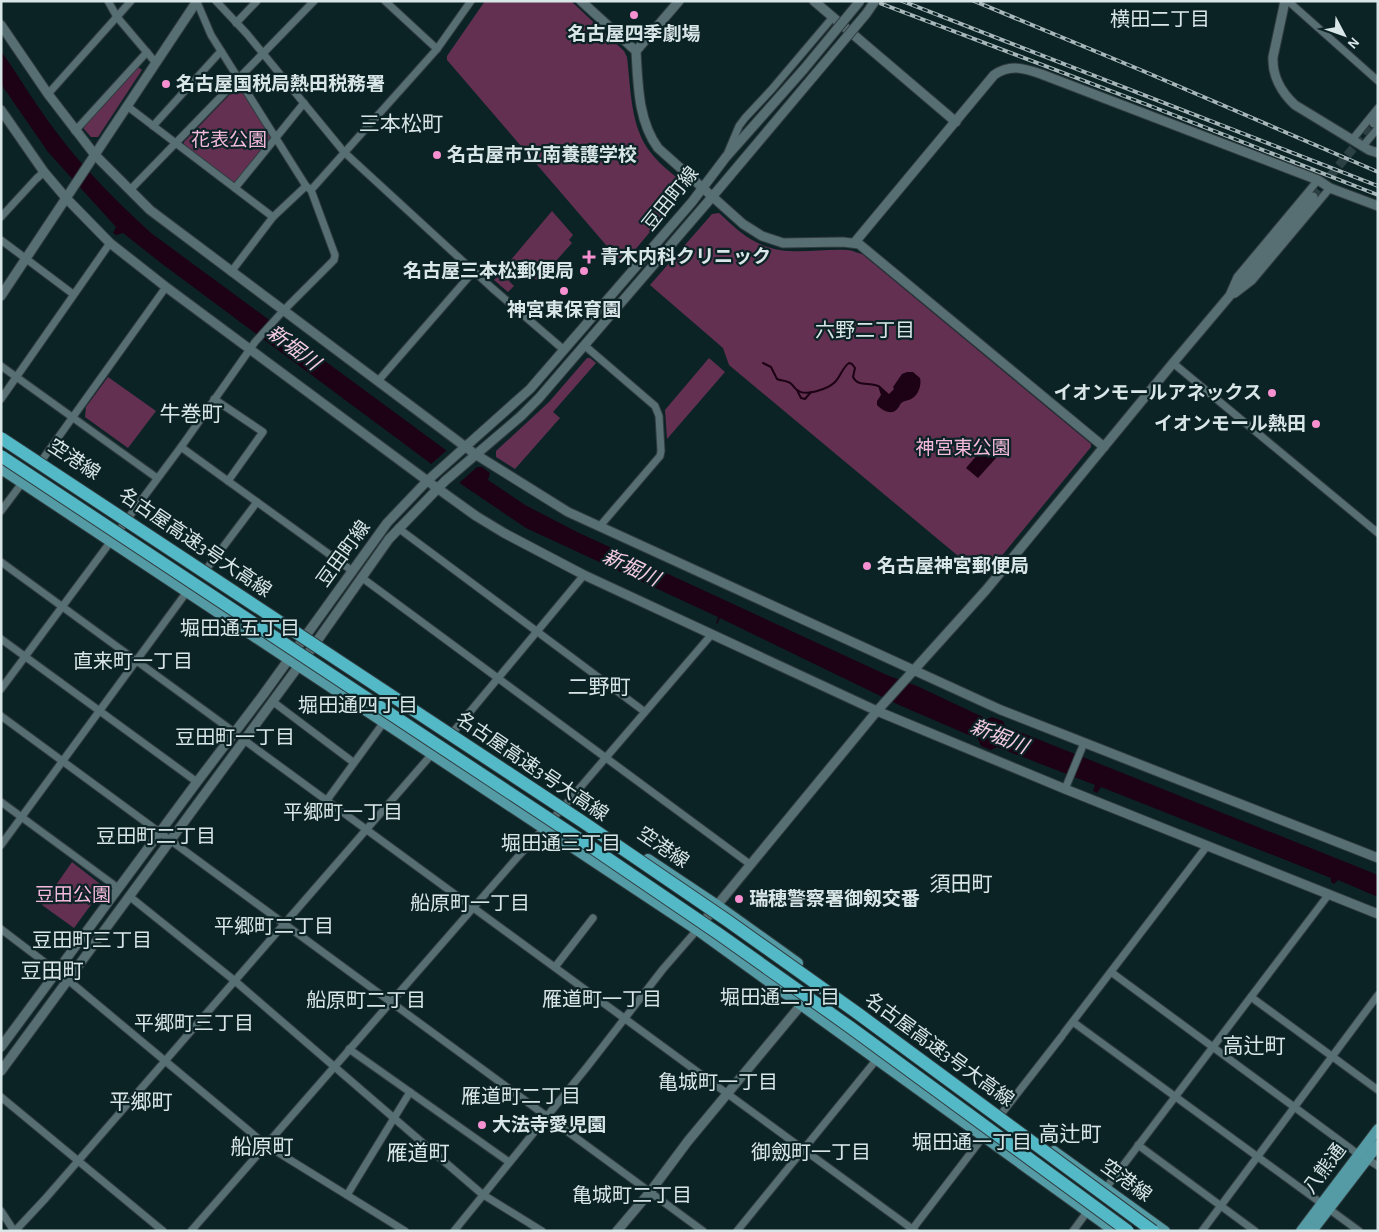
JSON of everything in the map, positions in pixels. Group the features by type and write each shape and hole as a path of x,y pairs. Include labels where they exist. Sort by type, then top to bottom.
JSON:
{"highway":[{"path":"1,436 80,500 264,622 400,707"},
{"name":"名古屋高速3号大高線","path":"1,436 583,822 728,921 860,1015 1153,1231"},
{"name":"名古屋高速3号大高線","path":"1,456 575,836 796,988 1128,1231"},
{"path":"575,836 632,867 784,971 1048,1164"}],"main road":[{"name":"空港線","path":"1,436 42,460 208,567 306,634 717,905 1165,1231"},
{"path":"1,469 697,930 1114,1231"},
{"name":"八熊通","path":"1301,1231 1325,1206 1363,1156 1378,1129"},
{"name":"八熊通","path":"1363,1156 1378,1145"},
{"name":"八熊通","path":"1312,1231 1325,1206"}],"street":[{"path":"108,1 117,17 156,62"},
{"path":"48,94 131,1"},
{"path":"216,1 344,152 473,272 564,350"},
{"path":"236,23 257,1"},
{"path":"130,190 314,1"},
{"path":"385,1 437,49"},
{"path":"230,272 273,217 308,188 344,152 437,49 471,1"},
{"path":"581,1 636,51 642,116 650,138 664,155 743,224 762,236 783,243 855,242 1104,447"},
{"path":"636,51 679,1"},
{"path":"814,1 956,122"},
{"name":"豆田町線","path":"1,1047 263,695 386,523 426,480 466,447 530,389 692,202 726,157 804,69 860,1"},
{"name":"豆田町線","path":"1,1071 398,528 437,488 521,416 712,197 814,77 875,1"},
{"path":"1378,81 1287,1 1273,57 1274,74 1288,99 1352,140 1378,153"},
{"path":"1,689 181,447 252,346 283,310 334,260 335,254 308,188 211,35 197,2"},
{"path":"1,296 197,2"},
{"path":"726,157 739,126 745,118 833,17"},
{"path":"1,24 93,158 164,222 466,447 568,512 911,674 1001,710 1082,747 1378,858"},
{"path":"153,126 221,51"},
{"path":"76,131 147,52"},
{"path":"855,242 994,75 1007,68 1015,67 1024,68 1318,180 1330,188 1378,206"},
{"path":"235,188 304,103"},
{"path":"127,106 273,217"},
{"path":"1352,140 1378,108"},
{"path":"2,113 44,172 69,194 110,243 166,287 252,346 426,480 476,516 504,533 584,575 880,708 1207,846 1378,914"},
{"path":"1363,146 1376,123"},
{"path":"1,217 44,172"},
{"path":"1226,300 1237,278 1318,180"},
{"path":"1226,300 1252,281 1330,188"},
{"path":"454,1231 482,1194 587,1067 663,969 880,708 986,590 1313,197"},
{"path":"1,240 73,294"},
{"path":"1,399 110,243"},
{"path":"378,381 473,272"},
{"path":"42,460 166,287"},
{"path":"584,345 655,406 659,416 660,456 600,526"},
{"path":"1173,363 1378,533"},
{"path":"1,366 157,478"},
{"path":"214,399 263,432 228,481"},
{"path":"181,447 352,570"},
{"path":"1,511 22,483"},
{"path":"208,567 257,502"},
{"path":"398,528 645,712"},
{"path":"1,562 234,732"},
{"path":"454,731 584,575"},
{"path":"361,577 752,864"},
{"path":"1,845 186,593"},
{"path":"191,1231 566,804 712,634"},
{"path":"1,639 197,782"},
{"path":"272,702 353,762"},
{"path":"1,716 703,1231"},
{"path":"327,800 384,722"},
{"path":"244,740 913,1230 983,1137"},
{"path":"1066,786 1082,747"},
{"path":"1,1211 15,1231 79,1161 432,754"},
{"path":"1,802 118,888"},
{"path":"1002,1113 1207,846"},
{"path":"1106,1188 1329,894"},
{"path":"129,896 235,981 482,1194 542,1231"},
{"path":"555,968 593,918"},
{"path":"1,929 57,971 266,1145 404,1231"},
{"path":"1111,972 1378,1166"},
{"path":"1202,1231 1378,995"},
{"path":"1251,997 1378,1090"},
{"path":"618,1231 688,1141 801,1005"},
{"path":"1073,1022 1359,1231"},
{"path":"350,1049 508,1162"},
{"path":"737,1231 877,1059"},
{"path":"348,1195 410,1092"},
{"path":"1,1097 163,1231"},
{"path":"1138,1145 1255,1231"},
{"path":"1073,1231 1087,1212"}],"green space":[{"path":"485,1 571,1 624,51 627,57 635,120 639,132 651,153 685,184 685,190 624,263 612,252 447,60 447,56"},
{"path":"138,67 142,70 98,137 91,137 84,129 84,126"},
{"name":"花表公園","path":"237,87 240,87 271,137 236,182 233,183 184,145 184,142"},
{"path":"552,211 573,235 569,240 572,243 538,281 521,267 509,281 514,286 508,292 494,280"},
{"name":"神宮東公園","path":"719,213 736,229 767,247 790,251 851,250 862,254 1091,444 1091,447 986,575 981,575 729,365 723,348 650,285 712,214"},
{"path":"587,358 596,363 553,412 560,418 515,469 496,457 496,451 549,402"},
{"path":"709,358 725,372 667,439 665,410"},
{"path":"108,377 156,411 128,448 85,417 86,407"},
{"name":"豆田公園","path":"72,862 104,887 74,928 42,905"}],"water":[{"name":"新堀川","path":"1,51 42,113 68,147 126,210 151,233 447,451 476,467 482,467 490,473 488,480 525,505 577,532 889,676 917,686 987,719 992,717 1003,721 1005,726 1378,875 1378,897 1338,880 1334,884 1331,882 1331,878 1101,787 1097,793 1093,791 1095,785 997,747 991,750 981,746 978,739 899,705 720,618 716,624 718,617 526,528 430,463 123,233 116,235 113,233 116,227 48,152 1,84"},
{"path":"913,372 920,378 917,393 913,398 902,402 893,412 882,409 877,405 881,395 878,386 889,394 902,374"},
{"path":"984,447 996,458 978,478 966,468"}],"pier":[{"path":"448,449 477,467 457,485 429,466"}],"waterway":[{"path":"763,363 771,367 777,379 792,384 796,389 805,393 832,385 849,363 855,368 853,377 855,380 860,383 878,386"},
{"path":"797,390 801,398 805,399 811,392"}],"tunnel":[{"path":"1313,197 1374,123"}],"railway":[{"path":"874,1 1378,195"},
{"path":"902,1 1378,186"},
{"path":"974,1 1378,172"}],"place":[{"name":"名古屋四季劇場","path":"634,15"},
{"name":"名古屋国税局熱田税務署","path":"166,84"},
{"name":"名古屋市立南養護学校","path":"437,155"},
{"name":"青木内科クリニック","path":"589,257"},
{"name":"名古屋三本松郵便局","path":"584,271"},
{"name":"神宮東保育園","path":"564,291"},
{"name":"イオンモールアネックス","path":"1272,393"},
{"name":"イオンモール熱田","path":"1316,424"},
{"name":"名古屋神宮郵便局","path":"867,566"},
{"name":"瑞穂警察署御剱交番","path":"739,899"},
{"name":"大法寺愛児園","path":"482,1125"}],"district":[{"name":"横田二丁目","path":"1160,20"},
{"name":"三本松町","path":"401,124"},
{"name":"六野二丁目","path":"865,331"},
{"name":"牛巻町","path":"191,414"},
{"name":"堀田通五丁目","path":"240,629"},
{"name":"直来町一丁目","path":"133,662"},
{"name":"二野町","path":"599,687"},
{"name":"堀田通四丁目","path":"358,706"},
{"name":"豆田町一丁目","path":"235,738"},
{"name":"平郷町一丁目","path":"343,813"},
{"name":"豆田町二丁目","path":"156,837"},
{"name":"堀田通三丁目","path":"561,844"},
{"name":"須田町","path":"961,884"},
{"name":"船原町一丁目","path":"470,904"},
{"name":"平郷町二丁目","path":"274,927"},
{"name":"豆田町三丁目","path":"92,941"},
{"name":"豆田町","path":"52,971"},
{"name":"堀田通二丁目","path":"780,998"},
{"name":"雁道町一丁目","path":"602,1000"},
{"name":"船原町二丁目","path":"366,1001"},
{"name":"平郷町三丁目","path":"194,1024"},
{"name":"高辻町","path":"1254,1046"},
{"name":"亀城町一丁目","path":"718,1083"},
{"name":"雁道町二丁目","path":"521,1097"},
{"name":"平郷町","path":"141,1102"},
{"name":"高辻町","path":"1070,1134"},
{"name":"堀田通一丁目","path":"972,1143"},
{"name":"船原町","path":"262,1147"},
{"name":"雁道町","path":"418,1153"},
{"name":"御劔町一丁目","path":"811,1153"},
{"name":"亀城町二丁目","path":"632,1196"}]}
